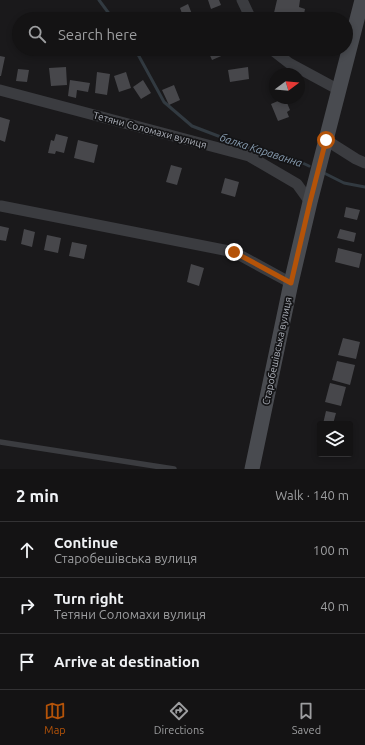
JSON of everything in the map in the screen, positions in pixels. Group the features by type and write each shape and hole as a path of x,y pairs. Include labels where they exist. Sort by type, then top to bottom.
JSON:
{"main road":[{"name":"Старобешівська вулиця","path":"353,34 362,0"},
{"name":"Старобешівська вулиця","path":"252,469 291,283 347,56"}],"street":[{"path":"242,0 248,12"},
{"path":"280,56 289,63 338,90"},
{"name":"Тетяни Соломахи вулиця","path":"0,90 249,156 297,184 310,202"},
{"path":"326,140 356,160 365,163"},
{"path":"1,206 234,252 291,283"}],"lane":[{"path":"0,442 174,469"}],"building":[{"path":"208,0 219,0 221,5 211,9"},
{"path":"277,0 300,0 299,7 305,9 304,12 274,12"},
{"path":"188,4 191,12 181,12 180,8"},
{"path":"0,56 5,57 1,76 0,76"},
{"path":"210,56 221,56 212,60"},
{"path":"66,67 67,85 51,86 49,68"},
{"path":"248,67 249,79 230,82 228,70"},
{"path":"18,69 29,70 27,82 16,81"},
{"path":"97,72 110,74 107,95 95,93"},
{"path":"126,72 131,88 119,92 114,76"},
{"path":"70,80 90,83 88,92 77,90 76,98 68,96"},
{"path":"143,80 151,93 141,99 133,87"},
{"path":"174,85 180,100 169,105 162,90"},
{"path":"271,104 288,104 290,110 287,112 289,117 278,121"},
{"path":"0,117 10,120 5,142 0,140"},
{"path":"56,134 68,137 64,153 56,151 55,154 48,153 51,140 54,141"},
{"path":"78,140 98,145 94,163 74,158"},
{"path":"171,165 182,168 177,185 166,182"},
{"path":"225,178 239,182 235,197 221,193"},
{"path":"346,207 360,210 357,220 344,217"},
{"path":"0,226 9,228 6,241 0,240"},
{"path":"24,229 35,232 32,247 21,244"},
{"path":"340,229 356,233 354,242 337,238"},
{"path":"47,235 61,238 58,253 44,250"},
{"path":"72,242 87,245 84,259 69,256"},
{"path":"338,248 362,254 359,268 335,262"},
{"path":"191,264 204,268 199,286 187,282"},
{"path":"343,338 360,342 356,359 338,355"},
{"path":"337,361 355,365 350,385 332,380"},
{"path":"330,383 346,387 341,406 325,402"},
{"path":"326,411 336,413 334,421 324,421"}],"waterway":[{"name":"балка Караванна","path":"99,0 108,12"},
{"name":"балка Караванна","path":"139,56 164,102 192,126 271,156 292,158 309,166"},
{"name":"балка Караванна","path":"324,173 344,183 365,187"}],"route":[{"path":"234,252 291,283 326,140"}]}
